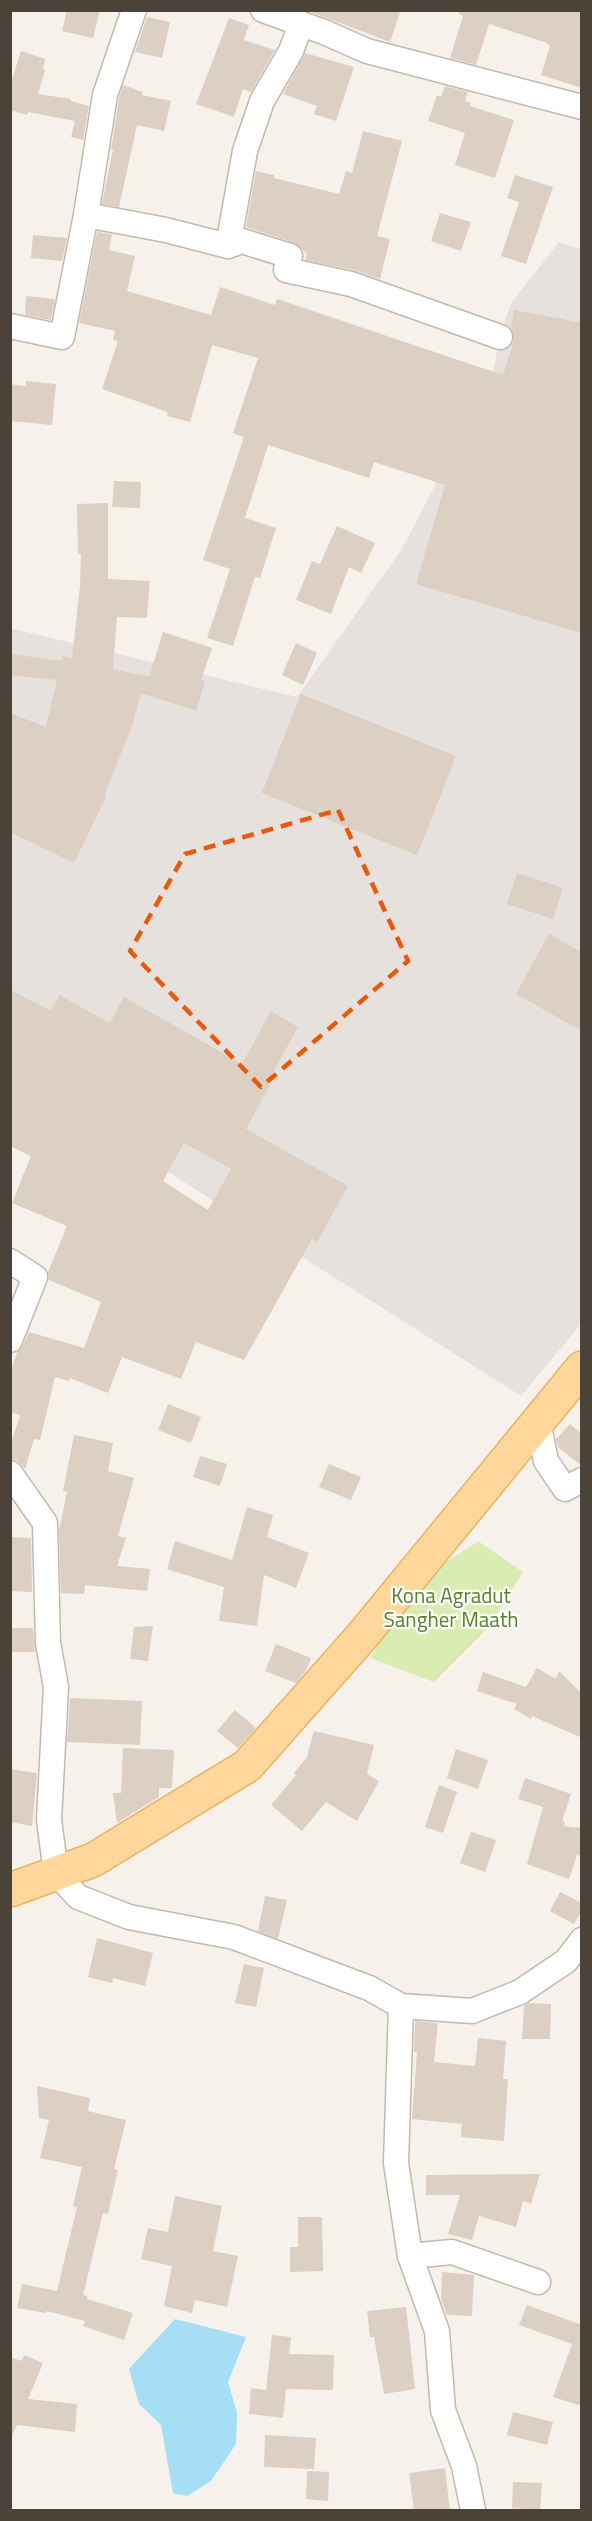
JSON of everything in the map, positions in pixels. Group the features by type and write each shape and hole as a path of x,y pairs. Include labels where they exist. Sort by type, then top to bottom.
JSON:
{"main road":[{"path":"10,1890 93,1860 247,1766 363,1635 582,1368"}],"street":[{"path":"10,326 62,337 86,215 105,95 134,10"},
{"path":"263,10 324,32 367,51 582,107"},
{"path":"228,246 245,151 262,101 291,51 301,24"},
{"path":"86,215 166,230 228,246 242,241 290,256 286,270 351,284 500,337"},
{"path":"10,1261 35,1277 10,1340"},
{"path":"538,1421 546,1461 565,1489 582,1480"},
{"path":"10,1473 45,1523 48,1643 56,1687 49,1820 56,1873 78,1897 129,1917 234,1937 369,1988 401,2006 472,2011 520,1992 566,1961 582,1940"},
{"path":"401,2006 396,2163 410,2256 437,2331 443,2410 464,2466 473,2511"},
{"path":"410,2256 452,2252 538,2282"}],"highlighted area":[{"path":"338,810 408,961 261,1087 130,951 185,854"}],"shaded area":[{"path":"559,242 581,249 581,1324 521,1396 11,1072 10,628 297,697 402,549 492,376 500,337 511,303"}],"green space":[{"name":"Kona Agradut Sangher Maath","path":"478,1541 523,1572 488,1628 434,1682 370,1658 422,1578"}],"water":[{"path":"175,2319 246,2337 228,2382 237,2413 236,2444 211,2481 187,2496 173,2493 161,2425 139,2404 129,2369"}],"building":[{"path":"67,10 100,10 93,38 62,31"},
{"path":"308,10 401,10 390,42 308,11"},
{"path":"459,10 582,10 582,88 541,75 550,46 547,43 489,24 476,65 450,58 463,16 459,14"},
{"path":"147,17 170,22 162,58 135,52"},
{"path":"229,18 249,25 244,40 275,50 251,92 243,89 234,117 196,104"},
{"path":"21,51 45,59 43,69 45,70 38,94 71,99 71,101 89,106 83,140 71,137 75,121 28,112 27,115 10,110 10,86"},
{"path":"305,53 354,67 336,121 314,114 317,106 283,94"},
{"path":"123,85 143,92 142,95 171,101 164,131 137,125 119,207 102,204"},
{"path":"445,86 468,92 465,101 471,103 470,106 514,120 495,178 455,165 465,133 428,121 437,95 441,97"},
{"path":"363,131 402,141 377,236 390,239 380,279 354,270 305,260 307,254 295,243 246,227 256,171 274,175 274,178 339,194 346,171 352,173"},
{"path":"515,175 553,187 526,264 501,256 519,202 507,198"},
{"path":"440,213 471,222 461,251 431,241"},
{"path":"97,232 112,234 109,250 135,256 127,291 211,315 220,287 275,305 277,299 503,375 514,341 511,328 514,310 582,323 582,633 416,584 445,485 374,462 369,478 268,445 245,518 276,528 260,578 255,577 233,646 207,638 230,569 203,560 244,437 233,433 258,358 212,345 190,422 167,416 168,412 102,389 118,341 113,340 115,331 79,323"},
{"path":"33,235 67,238 62,261 31,258"},
{"path":"26,296 55,299 51,320 25,315"},
{"path":"26,381 56,384 52,425 10,421 10,384 26,386"},
{"path":"114,481 141,482 140,508 112,507"},
{"path":"108,503 108,579 150,581 147,618 117,617 113,669 149,677 163,632 212,648 201,680 205,681 196,711 141,693 133,723 104,796 106,797 74,863 10,832 10,713 46,727 57,680 10,675 10,654 62,661 63,656 72,658 80,586 81,554 78,554 77,504"},
{"path":"337,526 375,543 361,573 349,567 331,614 296,600 312,561 320,564"},
{"path":"296,643 317,653 303,685 282,675"},
{"path":"301,694 456,756 417,855 262,793"},
{"path":"517,873 563,888 553,919 507,904"},
{"path":"549,934 582,953 582,1031 516,994"},
{"path":"10,990 51,1011 59,995 110,1023 124,997 242,1064 271,1011 298,1027 267,1083 270,1085 246,1129 348,1186 317,1242 312,1239 244,1360 196,1342 181,1379 122,1357 108,1393 70,1378 69,1381 55,1377 40,1440 34,1439 25,1469 17,1460 10,1459 10,1447 20,1415 10,1412 10,1375 17,1352 29,1332 84,1348 101,1302 49,1280 48,1272 67,1226 12,1203 31,1156 10,1146","holes":["184,1143 231,1169 208,1210 163,1181"]},
{"path":"168,1404 201,1417 191,1443 158,1430"},
{"path":"570,1424 582,1434 582,1466 558,1447 556,1439"},
{"path":"74,1435 113,1443 108,1471 134,1478 118,1536 126,1538 117,1566 150,1569 147,1591 85,1585 84,1594 61,1593 59,1531 67,1492 63,1491"},
{"path":"200,1456 227,1464 220,1486 193,1477"},
{"path":"329,1464 361,1477 351,1500 319,1487"},
{"path":"247,1507 273,1515 267,1537 309,1553 296,1588 264,1575 257,1626 219,1621 224,1587 167,1569 175,1541 232,1560"},
{"path":"10,1537 31,1538 32,1592 10,1591"},
{"path":"153,1626 148,1661 130,1659 134,1627"},
{"path":"10,1628 33,1628 35,1652 10,1652"},
{"path":"276,1644 311,1658 306,1671 296,1683 265,1671"},
{"path":"537,1668 556,1679 559,1671 582,1694 582,1738 532,1716 531,1719 514,1709 517,1704 477,1691 483,1672 526,1687"},
{"path":"70,1698 142,1701 140,1745 67,1742"},
{"path":"235,1710 256,1728 238,1748 217,1731"},
{"path":"314,1731 374,1745 367,1774 379,1781 357,1821 326,1802 302,1831 271,1805 296,1775 294,1773 307,1757"},
{"path":"123,1748 174,1750 172,1788 159,1788 159,1797 117,1823 113,1793 121,1793"},
{"path":"456,1749 488,1760 478,1789 447,1778"},
{"path":"10,1769 37,1773 32,1826 10,1822"},
{"path":"525,1778 571,1794 562,1821 565,1822 564,1826 582,1828 582,1856 577,1855 569,1879 527,1864 543,1807 518,1799"},
{"path":"439,1785 457,1792 443,1833 425,1827"},
{"path":"471,1832 496,1840 485,1872 460,1863"},
{"path":"560,1892 582,1903 582,1910 574,1924 550,1911"},
{"path":"265,1896 287,1900 278,1939 258,1931"},
{"path":"97,1938 153,1953 145,1986 113,1978 112,1983 88,1977"},
{"path":"244,1964 264,1968 256,2007 235,2003"},
{"path":"529,2003 551,2004 550,2039 522,2039 524,2006"},
{"path":"415,2021 438,2023 434,2062 475,2066 478,2038 506,2041 503,2079 508,2079 504,2141 461,2137 462,2124 412,2119 417,2052 414,2052"},
{"path":"37,2086 90,2098 88,2111 126,2120 114,2169 118,2170 108,2214 103,2213 83,2295 87,2296 87,2299 133,2313 124,2340 83,2326 85,2321 47,2311 46,2313 17,2308 22,2284 57,2291 77,2207 73,2206 82,2167 40,2158 49,2120 39,2118"},
{"path":"540,2174 531,2204 523,2201 516,2227 479,2216 472,2240 448,2234 460,2195 426,2195 426,2175"},
{"path":"175,2196 222,2206 213,2251 238,2256 227,2307 195,2300 192,2313 164,2306 172,2266 141,2259 148,2228 168,2232"},
{"path":"298,2217 322,2217 323,2271 290,2272 290,2247 298,2247"},
{"path":"442,2272 474,2275 472,2316 447,2315 441,2299"},
{"path":"527,2305 582,2325 582,2406 553,2397 572,2344 519,2325"},
{"path":"406,2307 415,2389 384,2394 374,2337 370,2337 367,2311"},
{"path":"272,2335 291,2337 289,2354 334,2355 333,2390 286,2389 283,2418 249,2414 251,2388 266,2390"},
{"path":"24,2355 43,2363 28,2399 77,2404 75,2432 17,2425 10,2440 10,2357 22,2361"},
{"path":"513,2412 553,2422 547,2445 507,2435"},
{"path":"265,2435 316,2438 314,2469 264,2467"},
{"path":"445,2468 450,2511 414,2511 409,2473"},
{"path":"307,2471 329,2472 328,2501 306,2499"},
{"path":"513,2482 542,2483 540,2510 512,2508"}]}
